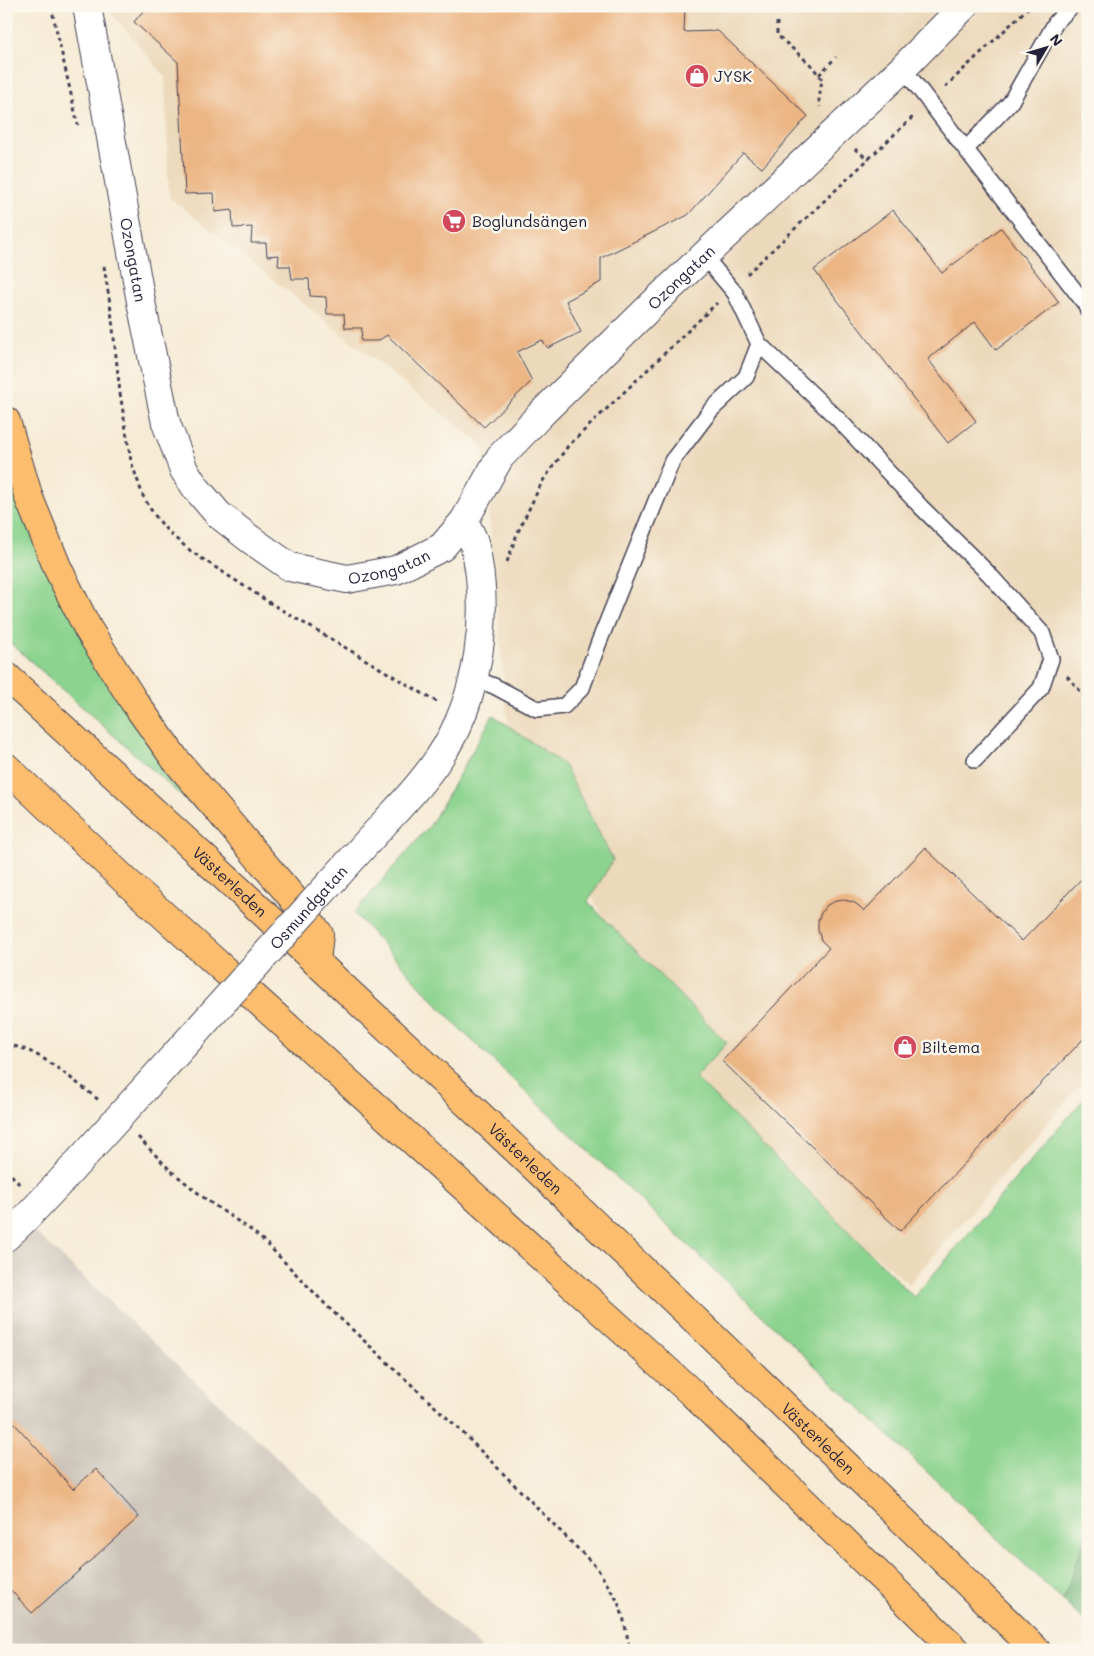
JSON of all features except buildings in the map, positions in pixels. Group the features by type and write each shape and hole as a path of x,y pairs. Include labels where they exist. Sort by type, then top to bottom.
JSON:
{"highway":[{"path":"6,421 29,498 58,569 88,629 133,700 175,759 292,897 319,934 316,962"},
{"name":"Västerleden","path":"6,676 316,962 652,1278 1036,1650"},
{"path":"6,767 128,883 693,1394 956,1650"},
{"path":"6,791 105,872 128,883"}],"street":[{"name":"Ozongatan","path":"87,6 142,306 166,423 184,470 196,488 218,514 290,567 346,579 396,570 442,548 464,521 500,457 542,413 703,255 903,68 955,10"},
{"name":"Osmundgatan","path":"6,1237 64,1179 415,790 440,758 457,725 470,692 478,658 481,624 481,587 473,540 464,521"}],"lane":[{"path":"966,149 1010,103 1056,22 1072,6"},
{"path":"903,68 1086,305 1088,312"},
{"path":"703,255 735,293 759,344 838,419 921,507 989,574 1042,633 1051,659 1041,688 975,760"},
{"path":"473,678 494,686 537,709 564,706 582,688 672,461 711,410 746,377 759,344"}],"path":[{"path":"777,22 777,35 811,65 822,79 819,100 822,116 834,132 868,160"},
{"path":"819,76 836,57"},
{"path":"1051,659 1088,700"},
{"path":"6,1046 26,1049 45,1059 104,1105"},
{"path":"133,1131 170,1170 208,1201 251,1230 266,1243 329,1308 459,1429 597,1568 617,1600 623,1616 630,1650"}],"shaded area":[{"path":"106,6 1088,6 1088,1076 909,1284 706,1110 509,740 483,446 169,197 165,76"},
{"path":"6,1205 483,1650 6,1650"}],"green space":[{"path":"6,466 100,672 196,809 6,639"},
{"path":"493,715 564,765 613,860 588,902 727,1043 695,1077 914,1297 1088,1094 1088,1528 1063,1601 458,1027 354,913 431,824"},
{"path":"1088,1528 1088,1625 1063,1601"}],"place":[{"name":"JYSK","path":"697,76"},
{"name":"Boglundsängen","path":"454,221"},
{"name":"Biltema","path":"905,1047"}]}
